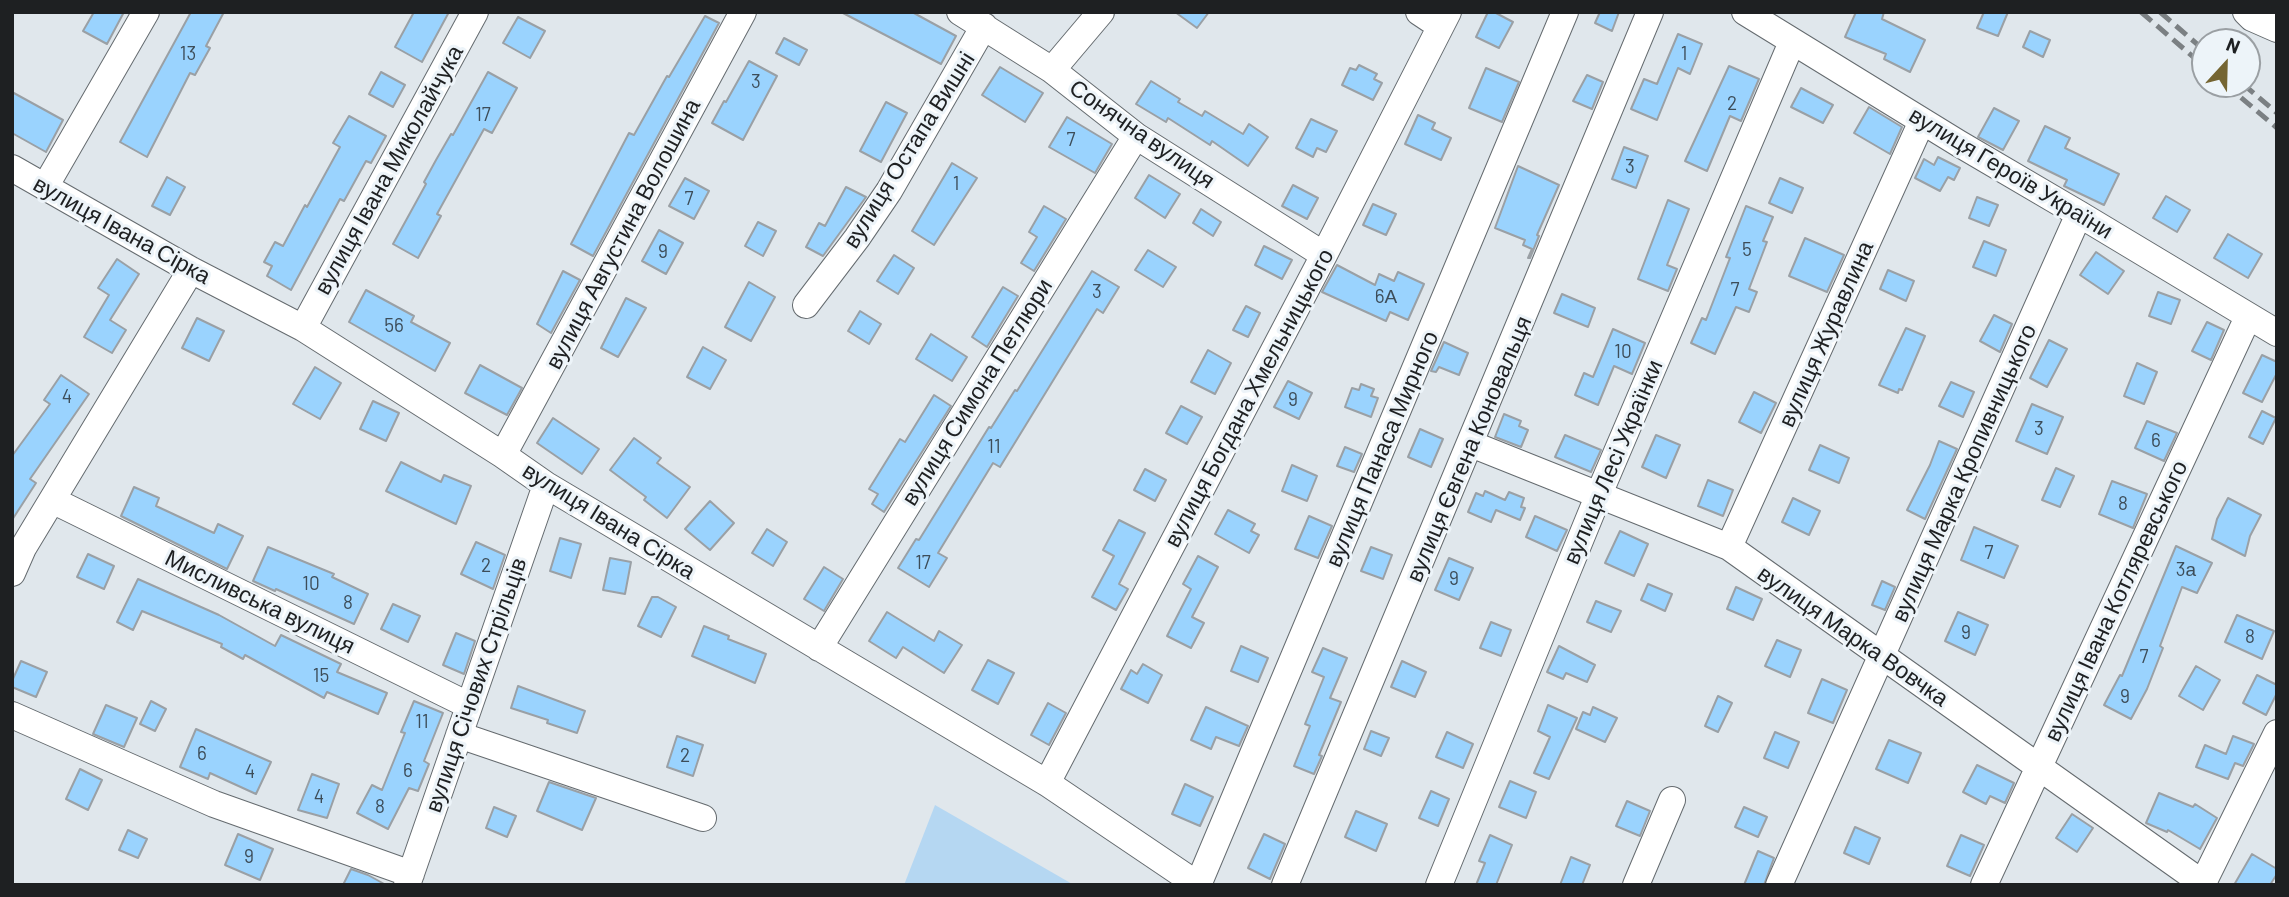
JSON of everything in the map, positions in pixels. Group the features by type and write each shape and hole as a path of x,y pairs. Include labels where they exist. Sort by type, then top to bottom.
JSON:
{"street":[{"path":"46,187 146,12"},
{"name":"вулиця Івана Миколайчука","path":"303,328 475,12"},
{"name":"вулиця Августина Волошина","path":"503,455 743,12"},
{"name":"Сонячна вулиця","path":"960,12 1052,70 1136,136 1324,256"},
{"path":"1052,70 1101,12"},
{"name":"вулиця Панаса Мирного","path":"1198,885 1565,12"},
{"name":"вулиця Євгена Коновальця","path":"1285,885 1650,12"},
{"name":"вулиця Героїв України","path":"1745,12 2277,333"},
{"path":"2246,12 2252,18 2277,29"},
{"name":"вулиця Богдана Хмельницького","path":"1047,783 1324,256 1435,17"},
{"name":"вулиця Остапа Вишні","path":"806,305 889,191 984,26"},
{"name":"вулиця Лесі Українки","path":"1439,885 1599,494 1792,42"},
{"name":"вулиця Журавлина","path":"1729,547 1922,121"},
{"name":"вулиця Симона Петлюри","path":"819,648 1136,136"},
{"name":"вулиця Івана Сірка","path":"12,168 191,271 303,328 546,485 1047,783 1198,885"},
{"name":"вулиця Марка Кропивницького","path":"1779,885 2079,214"},
{"path":"12,573 23,548 191,271"},
{"name":"вулиця Івана Котляревського","path":"1984,885 2248,317"},
{"name":"вулиця Марка Вовчка","path":"1471,444 1729,547 2203,884"},
{"name":"вулиця Січових Стрільців","path":"409,879 546,485"},
{"name":"Мисливська вулиця","path":"52,500 468,705"},
{"path":"12,715 214,804 409,879"},
{"path":"2203,884 2277,733"},
{"path":"459,735 703,818"},
{"path":"1636,885 1672,800"}],"shaded area":[{"path":"935,805 1074,885 904,885"}],"building":[{"path":"94,12 124,12 107,44 83,31"},
{"path":"191,12 224,12 206,46 210,48 195,75 190,73 147,157 120,142"},
{"path":"414,12 449,12 422,62 395,47"},
{"path":"841,12 912,12 956,36 941,64"},
{"path":"1175,12 1209,12 1197,28"},
{"path":"1488,12 1494,12 1513,22 1499,48 1476,37"},
{"path":"1600,12 1619,12 1612,31 1595,23"},
{"path":"1856,12 1884,12 1882,19 1925,40 1910,72 1884,59 1886,54 1845,37"},
{"path":"1984,12 2008,12 1998,36 1977,28"},
{"path":"705,16 719,23 593,256 571,244 629,133 634,135"},
{"path":"518,17 545,31 530,58 503,43"},
{"path":"2030,31 2050,40 2043,57 2023,47"},
{"path":"1678,34 1702,44 1690,74 1678,68 1657,120 1631,109 1644,79 1657,84"},
{"path":"784,38 807,50 799,65 776,53"},
{"path":"749,61 777,76 743,140 712,123"},
{"path":"1359,65 1377,74 1374,79 1382,83 1373,100 1342,85 1350,68 1356,70"},
{"path":"1729,66 1759,79 1741,121 1730,116 1707,171 1685,161"},
{"path":"1000,67 1043,93 1025,122 982,95"},
{"path":"1486,68 1519,82 1502,122 1469,108"},
{"path":"381,72 405,85 393,107 369,94"},
{"path":"488,72 517,88 492,133 484,129 437,214 441,216 418,258 393,244 436,160"},
{"path":"1587,75 1603,82 1592,109 1573,101"},
{"path":"1151,81 1202,116 1205,111 1243,134 1249,124 1268,137 1248,166 1212,141 1210,145 1168,118 1166,122 1136,104"},
{"path":"1801,88 1833,105 1823,123 1791,107"},
{"path":"12,92 63,120 46,152 12,133"},
{"path":"886,102 907,113 881,162 860,151"},
{"path":"1869,107 1902,127 1890,154 1854,133"},
{"path":"1994,108 2019,121 2003,150 1978,137"},
{"path":"1418,115 1435,123 1432,129 1451,138 1441,160 1405,144"},
{"path":"349,116 386,136 371,163 366,161 344,201 340,199 291,290 267,276 272,266 264,262 275,242 283,246 305,205 307,207 340,147 333,143"},
{"path":"1067,117 1112,144 1095,173 1049,147"},
{"path":"1311,119 1337,131 1326,152 1317,148 1313,157 1296,148"},
{"path":"2045,126 2070,138 2065,148 2119,174 2104,205 2064,186 2067,180 2028,161"},
{"path":"1624,147 1648,156 1636,188 1612,179"},
{"path":"1938,157 1960,168 1954,180 1948,177 1940,191 1915,178 1924,159 1934,165"},
{"path":"952,163 977,178 934,245 912,231"},
{"path":"1518,166 1559,185 1530,258 1532,249 1523,245 1525,240 1495,228"},
{"path":"1149,175 1180,194 1165,218 1135,198"},
{"path":"167,177 185,187 170,215 152,206"},
{"path":"685,178 709,191 694,219 669,206"},
{"path":"1780,178 1803,188 1792,213 1769,203"},
{"path":"1293,185 1318,198 1307,219 1282,206"},
{"path":"846,187 866,197 823,256 806,247 819,223 825,226"},
{"path":"2166,196 2190,210 2177,232 2153,218"},
{"path":"1977,197 1998,205 1989,226 1969,218"},
{"path":"1668,200 1689,209 1667,265 1677,269 1668,291 1638,279"},
{"path":"1373,204 1396,214 1386,235 1363,225"},
{"path":"1044,206 1066,219 1034,271 1021,263 1037,237 1029,232"},
{"path":"1746,206 1773,217 1763,241 1767,242 1749,289 1757,292 1749,312 1736,307 1715,354 1691,343 1702,318 1706,320 1730,258 1726,257"},
{"path":"1201,209 1221,222 1213,236 1193,223"},
{"path":"758,222 776,231 763,256 745,246"},
{"path":"659,230 683,243 666,274 642,261"},
{"path":"2228,234 2262,254 2248,278 2214,258"},
{"path":"1805,238 1844,255 1827,292 1789,276"},
{"path":"1984,241 2006,250 1996,276 1973,267"},
{"path":"1264,246 1292,260 1282,279 1255,265"},
{"path":"1148,250 1176,267 1163,287 1135,270"},
{"path":"2096,252 2124,271 2108,294 2080,275"},
{"path":"894,255 914,268 898,294 877,281"},
{"path":"117,259 139,274 110,320 126,330 112,353 84,337 109,295 98,288"},
{"path":"1337,265 1375,285 1379,274 1394,281 1398,272 1424,284 1408,320 1390,312 1386,321 1322,292"},
{"path":"1888,270 1914,281 1906,301 1880,289"},
{"path":"563,271 580,280 551,333 537,324"},
{"path":"1092,271 1119,287 1103,313 1097,309 1000,467 993,463 938,553 947,558 929,587 898,568 916,539 919,540 989,427 991,428 1015,390 1017,391"},
{"path":"749,282 775,297 751,341 725,327"},
{"path":"1003,287 1018,296 987,347 972,337"},
{"path":"366,290 414,316 411,322 450,343 435,371 349,322"},
{"path":"2158,292 2180,300 2171,324 2149,316"},
{"path":"1562,294 1595,308 1588,327 1554,313"},
{"path":"626,298 646,308 618,357 601,348"},
{"path":"1246,306 1260,313 1248,337 1233,330"},
{"path":"860,311 881,324 869,344 848,331"},
{"path":"1994,315 2012,324 2000,352 1980,341"},
{"path":"197,318 224,331 209,361 182,348"},
{"path":"2207,322 2224,330 2211,360 2192,351"},
{"path":"1906,328 1925,336 1902,390 1899,389 1898,393 1879,385"},
{"path":"1613,329 1645,343 1632,374 1614,366 1598,405 1575,395 1584,373 1593,377"},
{"path":"931,334 967,357 952,381 916,359"},
{"path":"2049,340 2067,349 2047,387 2030,378"},
{"path":"1444,342 1468,353 1459,375 1439,367 1436,372 1431,371"},
{"path":"703,347 726,360 710,389 687,377"},
{"path":"1208,350 1231,363 1215,394 1191,382"},
{"path":"2262,355 2277,362 2277,373 2262,402 2243,393"},
{"path":"2137,363 2157,372 2144,404 2124,396"},
{"path":"480,365 522,388 507,415 465,393"},
{"path":"315,367 341,383 320,419 293,404"},
{"path":"61,375 89,394 30,479 36,483 12,520 12,456 50,404 44,400"},
{"path":"1288,381 1312,393 1299,419 1274,407"},
{"path":"1951,382 1974,392 1963,417 1939,406"},
{"path":"1361,384 1374,389 1371,396 1378,398 1371,417 1345,407 1352,388 1359,390"},
{"path":"1754,392 1776,403 1761,433 1739,422"},
{"path":"934,395 951,406 884,512 872,504 878,494 869,489 900,439 905,442"},
{"path":"373,401 399,413 386,441 360,429"},
{"path":"2032,404 2063,417 2047,454 2016,441"},
{"path":"1181,406 1202,417 1187,444 1166,433"},
{"path":"2262,411 2276,418 2263,444 2249,437"},
{"path":"1504,414 1521,421 1519,426 1528,430 1521,447 1495,437"},
{"path":"553,418 599,449 582,474 537,443"},
{"path":"2147,421 2177,433 2164,461 2135,448"},
{"path":"1420,429 1443,439 1431,467 1408,457"},
{"path":"1565,435 1601,450 1591,472 1555,457"},
{"path":"1656,435 1680,445 1666,478 1642,467"},
{"path":"634,438 661,458 657,463 690,487 667,518 644,500 646,497 610,470"},
{"path":"1939,441 1957,449 1925,519 1907,510"},
{"path":"1820,445 1849,458 1839,483 1809,470"},
{"path":"1345,447 1362,454 1354,472 1337,466"},
{"path":"401,462 441,482 444,475 471,486 456,524 386,491"},
{"path":"1292,465 1317,476 1307,501 1282,491"},
{"path":"2056,468 2074,476 2060,507 2042,500"},
{"path":"1145,469 1166,480 1155,501 1134,490"},
{"path":"1708,480 1733,490 1723,516 1698,506"},
{"path":"2112,481 2147,494 2133,528 2099,514"},
{"path":"134,487 159,498 156,506 214,533 218,524 243,536 227,569 121,516"},
{"path":"1485,491 1505,500 1509,492 1524,498 1521,507 1525,508 1520,520 1496,510 1491,522 1468,512 1476,493 1483,496"},
{"path":"1793,498 1820,511 1809,535 1782,522"},
{"path":"2228,498 2261,515 2250,536 2245,556 2212,539 2217,519"},
{"path":"710,501 734,523 710,550 685,529"},
{"path":"1228,510 1255,524 1251,531 1259,535 1249,553 1215,534"},
{"path":"1309,516 1332,526 1318,558 1295,549"},
{"path":"1535,516 1567,530 1557,551 1526,537"},
{"path":"1119,520 1145,533 1119,584 1128,589 1116,610 1092,597 1114,556 1103,550"},
{"path":"1974,527 2018,546 2004,578 1961,560"},
{"path":"767,529 787,542 773,566 752,553"},
{"path":"1620,531 1648,544 1634,576 1605,563"},
{"path":"560,538 581,544 571,578 550,571"},
{"path":"476,542 505,555 493,589 461,574"},
{"path":"2176,546 2212,563 2197,593 2182,587 2160,646 2163,648 2147,689 2131,719 2104,705 2120,675 2122,676"},
{"path":"268,547 334,574 332,577 368,594 354,624 253,581"},
{"path":"1371,547 1392,555 1383,579 1361,571"},
{"path":"88,554 114,566 104,589 77,577"},
{"path":"1198,556 1218,567 1192,617 1204,623 1191,648 1167,636 1191,589 1183,584"},
{"path":"610,558 631,562 625,594 603,590"},
{"path":"1449,558 1473,568 1459,600 1435,590"},
{"path":"824,567 843,579 824,611 804,599"},
{"path":"138,579 219,615 275,646 281,635 341,664 337,672 387,693 378,714 327,692 324,698 245,655 243,659 221,647 222,644 142,611 133,630 117,622"},
{"path":"1882,581 1895,587 1885,610 1872,605"},
{"path":"1648,584 1672,594 1665,611 1641,600"},
{"path":"1736,587 1762,599 1753,620 1727,609"},
{"path":"652,597 658,597 676,607 661,637 638,626"},
{"path":"1596,601 1621,611 1611,632 1587,622"},
{"path":"393,604 420,616 408,642 381,629"},
{"path":"887,612 934,641 939,631 962,645 944,673 903,647 896,658 869,641"},
{"path":"1958,612 1988,625 1975,655 1945,641"},
{"path":"2237,615 2274,631 2262,659 2225,642"},
{"path":"1491,622 1511,630 1501,656 1480,648"},
{"path":"704,626 766,654 755,683 692,656"},
{"path":"456,633 475,641 464,674 443,665"},
{"path":"1777,640 1801,650 1790,677 1765,666"},
{"path":"1241,646 1268,658 1258,682 1231,671"},
{"path":"1559,646 1595,665 1587,682 1566,673 1563,679 1547,672"},
{"path":"1323,648 1347,658 1330,698 1341,702 1314,774 1294,766 1310,726 1305,724 1324,677 1312,672"},
{"path":"988,660 1014,673 998,704 972,690"},
{"path":"21,661 47,672 36,697 12,687"},
{"path":"1402,661 1426,672 1415,697 1391,687"},
{"path":"1143,664 1162,675 1148,703 1121,689 1131,670 1137,674"},
{"path":"2196,666 2220,680 2203,710 2179,696"},
{"path":"2257,675 2277,685 2277,693 2266,715 2243,703"},
{"path":"1822,679 1847,690 1833,723 1808,713"},
{"path":"518,686 585,711 577,733 511,708"},
{"path":"1718,696 1732,703 1718,732 1705,726"},
{"path":"151,701 166,709 155,731 140,724"},
{"path":"414,701 443,713 424,761 429,764 418,791 409,788 388,829 357,813 372,785 382,790 405,733 401,732"},
{"path":"1048,703 1066,713 1049,745 1031,735"},
{"path":"106,705 137,718 124,747 93,734"},
{"path":"1548,705 1577,718 1549,779 1534,773 1550,737 1538,731"},
{"path":"1206,707 1248,726 1239,746 1216,737 1211,749 1191,740"},
{"path":"1593,707 1617,718 1605,742 1576,729 1583,712 1590,715"},
{"path":"196,729 271,762 256,794 210,773 208,779 180,767"},
{"path":"1371,731 1389,738 1381,756 1364,749"},
{"path":"1447,732 1473,744 1463,768 1436,757"},
{"path":"1775,732 1799,742 1788,768 1764,758"},
{"path":"677,736 703,745 693,776 667,767"},
{"path":"2233,736 2254,744 2243,766 2235,763 2228,779 2196,767 2205,745 2226,754"},
{"path":"1889,740 1921,753 1908,783 1876,769"},
{"path":"1977,765 2014,783 2005,803 1990,796 1986,804 1963,792"},
{"path":"80,769 102,780 88,810 66,799"},
{"path":"312,774 339,784 327,818 298,810"},
{"path":"1510,781 1536,792 1526,818 1499,807"},
{"path":"549,782 596,798 582,830 537,811"},
{"path":"1185,784 1213,797 1200,826 1172,814"},
{"path":"1431,791 1449,799 1438,826 1419,818"},
{"path":"2159,793 2193,807 2195,804 2217,818 2200,849 2168,830 2167,832 2146,823"},
{"path":"1627,801 1650,811 1640,836 1616,826"},
{"path":"494,807 516,816 507,837 486,828"},
{"path":"1744,807 1767,817 1758,837 1735,827"},
{"path":"1356,811 1387,824 1376,851 1345,837"},
{"path":"2072,814 2093,828 2077,852 2056,838"},
{"path":"1855,827 1880,838 1869,864 1844,853"},
{"path":"128,830 147,839 138,858 119,850"},
{"path":"238,834 273,849 260,880 225,865"},
{"path":"1264,834 1285,844 1270,879 1248,868"},
{"path":"1490,835 1512,845 1496,885 1476,885 1485,863 1479,861"},
{"path":"1961,835 1984,845 1970,876 1947,866"},
{"path":"1758,851 1774,858 1764,885 1744,885"},
{"path":"2252,854 2277,869 2277,874 2270,885 2234,885"},
{"path":"1571,857 1590,865 1582,885 1560,885"},
{"path":"351,869 368,875 386,885 343,885"}],"railway":[{"path":"2141,12 2191,55"},
{"path":"2160,12 2191,39"},
{"path":"2242,98 2277,128"},
{"path":"2259,98 2277,113"}]}
